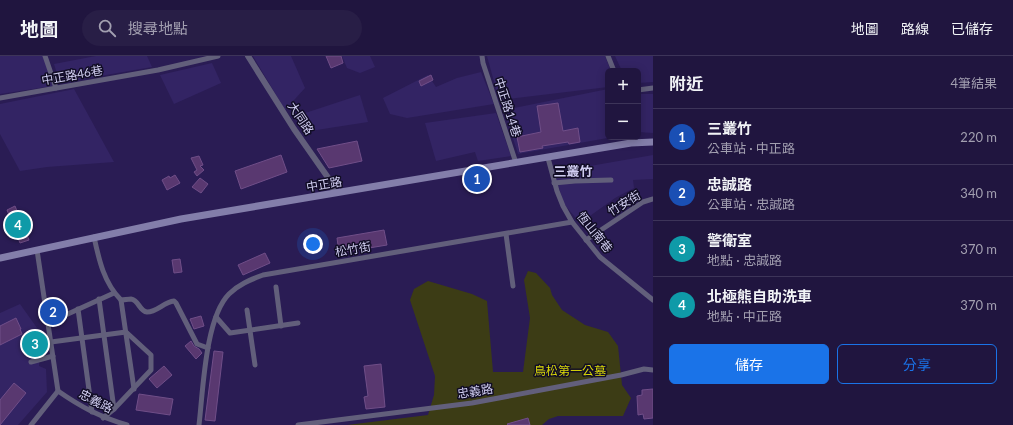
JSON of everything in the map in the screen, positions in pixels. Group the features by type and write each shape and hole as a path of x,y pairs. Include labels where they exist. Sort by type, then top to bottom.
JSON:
{"main road":[{"name":"中正路","path":"0,258 181,219 548,158 631,140 653,142"}],"street":[{"path":"45,56 56,88"},
{"name":"中正路46巷","path":"0,98 158,70 218,56"},
{"name":"大同路","path":"248,56 294,128 330,179 335,193"},
{"name":"中正路14巷","path":"482,56 516,163"},
{"path":"608,56 613,68"},
{"path":"641,90 653,88"},
{"name":"恆山南巷","path":"548,158 554,183 563,206 572,222 600,257 653,300"},
{"path":"554,183 611,180"},
{"name":"竹安街","path":"586,240 643,202 653,199"},
{"name":"松竹街","path":"199,425 208,348 216,317 220,306 228,295 243,282 263,275 572,222"},
{"path":"506,234 513,286"},
{"path":"94,237 103,274 114,293 121,300 134,389"},
{"path":"31,425 58,391 36,250"},
{"path":"276,287 281,326"},
{"path":"48,323 114,293"},
{"path":"99,299 114,410"},
{"path":"121,300 131,299 136,301 143,311 146,312 152,312 169,301 174,300 197,344 208,348"},
{"path":"78,309 92,412"},
{"path":"247,310 255,365"},
{"path":"216,317 230,333 298,323"},
{"path":"51,342 126,332 151,355 151,370 114,410 104,418"},
{"path":"32,362 53,356"},
{"name":"忠義路","path":"298,425 472,403 621,375 644,369 653,370"},
{"name":"忠義路","path":"58,391 104,418 127,425"}],"shaded area":[{"path":"0,56 43,56 53,86 0,94"},
{"path":"96,56 147,56 152,67 60,83 54,64"},
{"path":"253,56 291,56 305,88 285,110"},
{"path":"342,56 370,56 375,67 360,73 347,68"},
{"path":"487,56 605,56 610,68 605,68 605,87 499,100"},
{"path":"615,56 653,56 653,82 641,83 641,68 621,68"},
{"path":"212,63 221,83 174,104 160,75"},
{"path":"481,72 494,104 407,118 390,114 383,98 428,75 436,87 457,78"},
{"path":"74,89 114,162 47,167 20,171 0,134 0,104"},
{"path":"605,90 605,138 518,154 504,110"},
{"path":"641,94 653,94 653,133 641,132"},
{"path":"360,95 368,122 310,131 301,127 293,117"},
{"path":"496,113 511,156 478,161 475,152 436,161 425,123"},
{"path":"653,155 653,179 633,180 634,188 615,198 580,223 564,204 553,169 590,166"},
{"path":"20,304 42,335 44,348 40,351 39,366 46,369 47,392 18,425 0,425 0,313"}],"green space":[{"name":"鳥松第一公墓","path":"528,271 536,273 550,288 552,295 562,310 585,325 608,332 618,346 622,385 631,398 623,416 558,416 549,419 542,425 347,425 428,415 434,395 435,376 410,300 414,289 428,281 472,294 487,301 493,372 523,372 530,318 524,280"}],"building":[{"path":"326,56 341,56 343,63 331,68"},
{"path":"431,75 433,80 421,86 419,81"},
{"path":"558,103 563,131 578,128 580,142 569,144 568,142 542,146 543,148 520,152 517,137 541,132 537,106"},
{"path":"357,141 362,161 329,168 317,149"},
{"path":"281,155 287,172 241,189 235,171"},
{"path":"199,156 203,165 200,166 204,170 197,176 194,172 197,170 191,158"},
{"path":"175,175 180,183 167,190 162,180 169,176 170,178"},
{"path":"200,178 208,184 201,193 192,187"},
{"path":"15,206 29,240 20,243 7,210"},
{"path":"384,230 387,245 339,253 337,238"},
{"path":"265,253 270,263 243,275 238,265"},
{"path":"180,259 182,272 174,273 172,260"},
{"path":"201,316 204,326 194,329 190,319"},
{"path":"16,318 22,334 0,345 0,326"},
{"path":"32,339 38,339 40,349 38,356 36,356 33,351"},
{"path":"191,341 202,353 196,359 185,346"},
{"path":"214,351 223,352 215,421 205,420"},
{"path":"381,364 385,407 366,409 364,397 368,396 364,366"},
{"path":"164,366 172,375 157,388 149,379"},
{"path":"14,383 26,393 0,425 0,400"},
{"path":"653,389 653,418 644,419 643,414 638,415 637,396 642,395 642,390"},
{"path":"139,394 173,399 170,415 136,410"},
{"path":"528,418 530,425 507,424"}],"place":[{"name":"三叢竹","path":"477,179"},
{"name":"北極熊自助洗車","path":"18,225"},
{"name":"忠誠路","path":"53,312"},
{"name":"警衛室","path":"35,344"}],"district":[{"name":"三叢竹","path":"573,171"}]}
